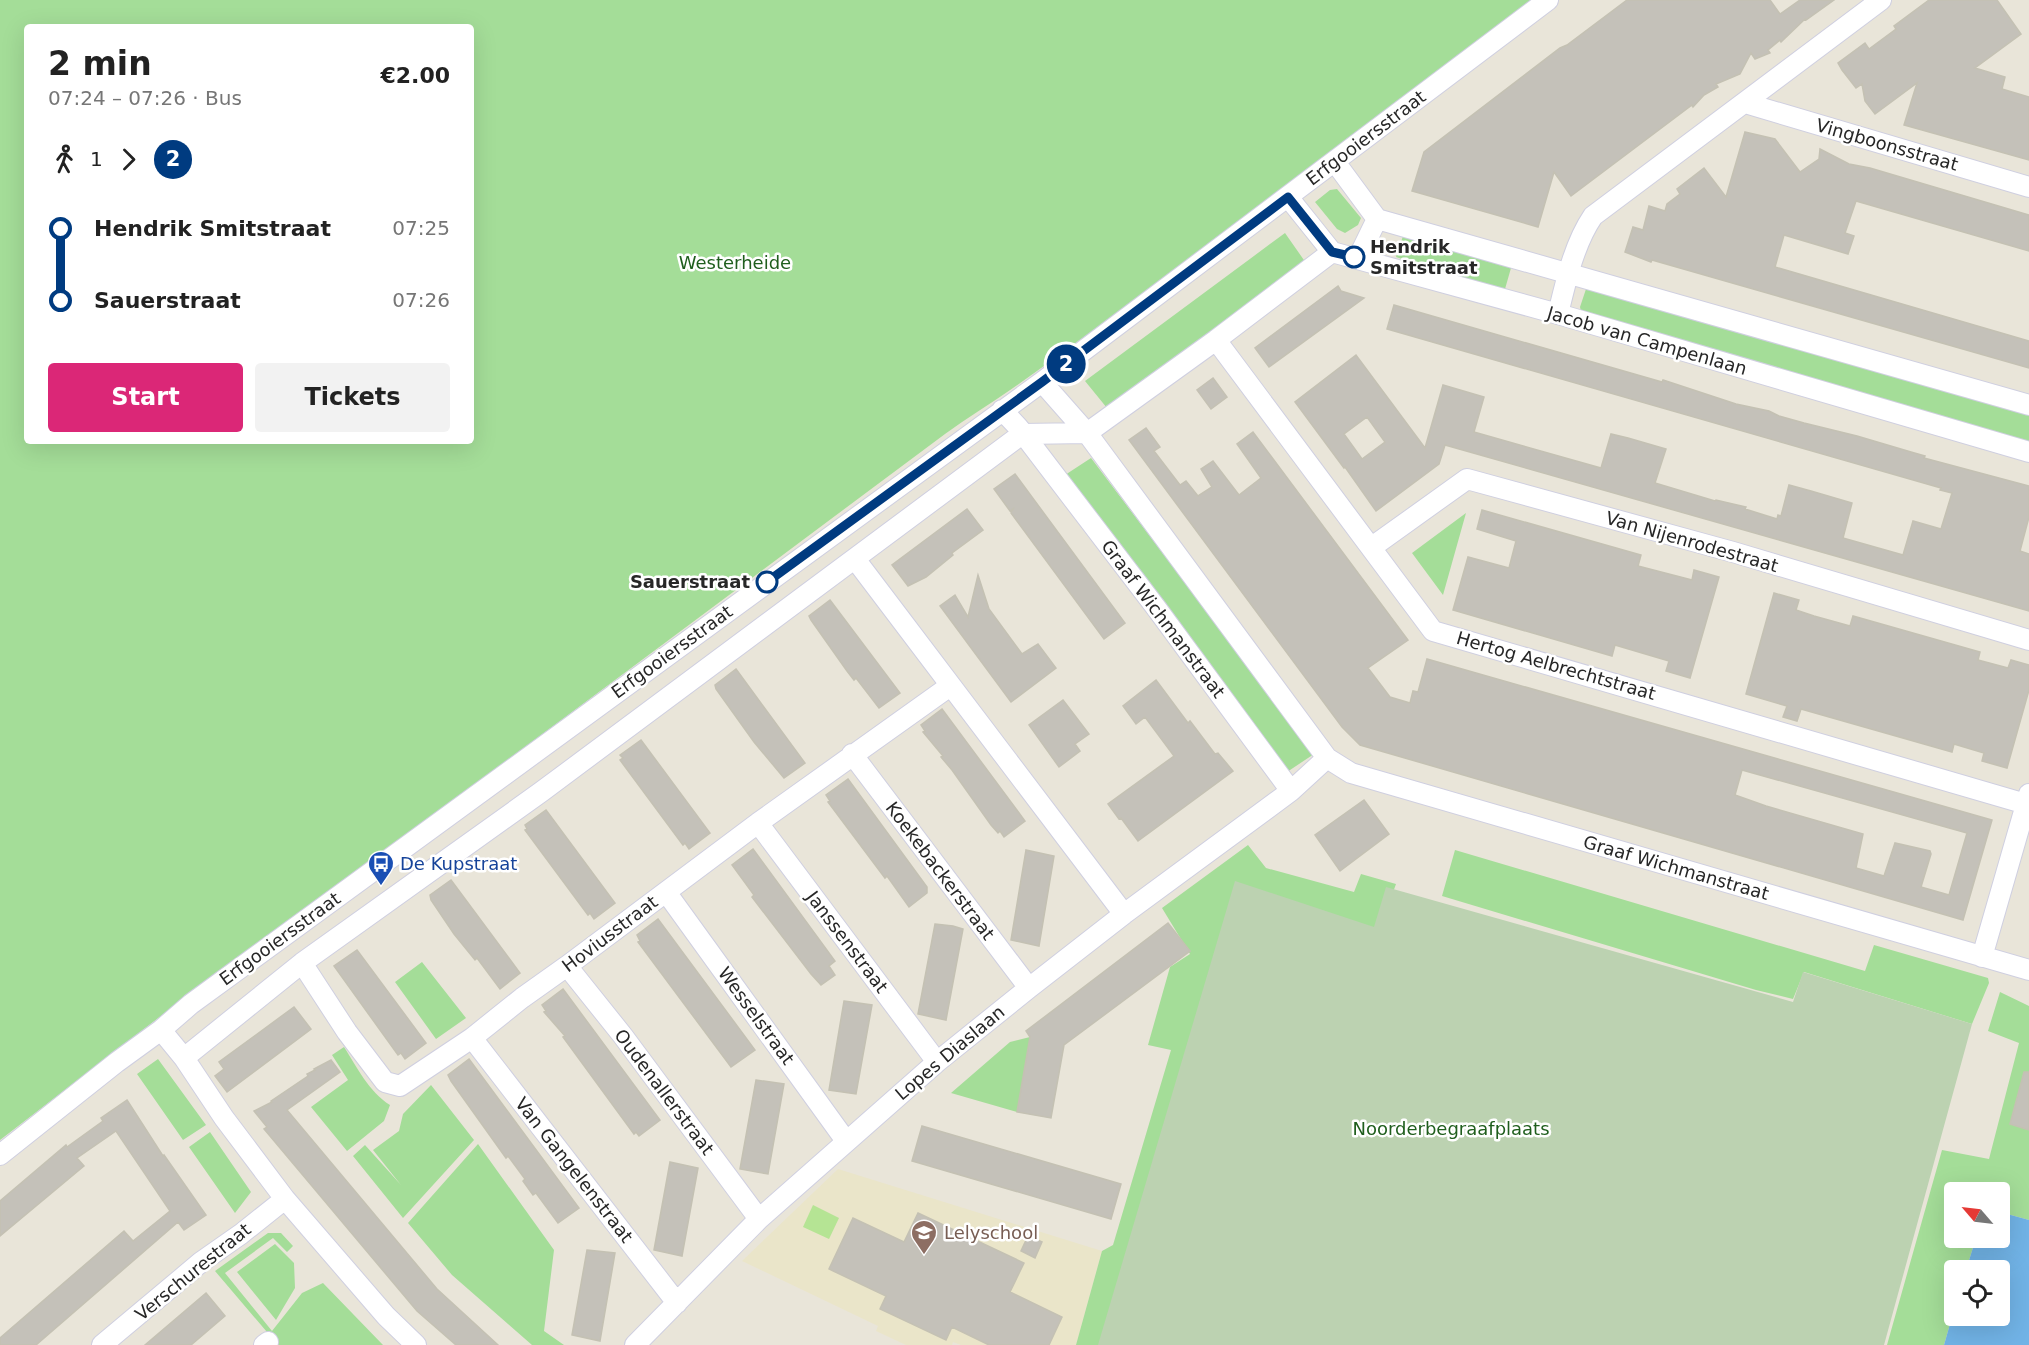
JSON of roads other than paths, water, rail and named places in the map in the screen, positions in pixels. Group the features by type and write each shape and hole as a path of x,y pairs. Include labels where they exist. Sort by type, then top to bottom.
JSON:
{"street":[{"name":"Erfgooiersstraat","path":"0,1155 191,1004 1042,382 1548,0"},
{"path":"1558,314 1569,272 1586,227 1593,216 1881,0"},
{"name":"Vingboonsstraat","path":"1745,103 2029,187"},
{"path":"1335,162 1377,219 2029,405"},
{"path":"1022,434 1087,433 1216,340 1332,252 1288,197"},
{"path":"1358,258 1377,219"},
{"name":"Jacob van Campenlaan","path":"1332,252 1558,314 2029,452"},
{"name":"Hertog Aelbrechtstraat","path":"1216,340 1433,631 2028,799"},
{"name":"Graaf Wichmanstraat","path":"1042,382 1087,433 1327,758 1351,773 2029,970"},
{"name":"Graaf Wichmanstraat","path":"1002,410 1157,609 1291,791"},
{"name":"Erfgooiersstraat","path":"184,1058 302,963 541,792 1022,434"},
{"name":"Van Nijenrodestraat","path":"1371,547 1467,479 1733,552 2029,640"},
{"path":"855,559 1124,914"},
{"name":"Hoviusstraat","path":"302,963 347,1032 384,1082 400,1086 472,1038 522,998 758,823 950,686"},
{"name":"Koekebackerstraat","path":"852,754 1029,988"},
{"path":"1291,791 1327,758"},
{"name":"Lopes Diaslaan","path":"635,1345 759,1219 937,1062 1124,914 1291,791"},
{"path":"1982,957 2028,799"},
{"name":"Janssenstraat","path":"758,823 937,1062"},
{"name":"Wesselstraat","path":"666,892 846,1141"},
{"name":"Oudenallerstraat","path":"567,966 623,1036 759,1219"},
{"path":"161,1030 184,1058 224,1118 285,1198 386,1317 416,1345"},
{"name":"Van Gangelenstraat","path":"472,1038 677,1303"},
{"name":"Verschurestraat","path":"102,1345 201,1262 241,1234 285,1198"}],"water":[{"path":"2010,1215 2029,1220 2029,1345 1944,1345 1949,1326 2010,1326 2010,1260 1969,1260 1973,1248 2010,1248"}],"place":[{"name":"Hendrik Smitstraat","path":"1354,257"},
{"name":"Sauerstraat","path":"767,582"},
{"name":"De Kupstraat","path":"381,887"},
{"name":"Lelyschool","path":"924,1256"}],"park label":[{"name":"Westerheide","path":"735,263"},
{"name":"Noorderbegraafplaats","path":"1451,1129"}]}
